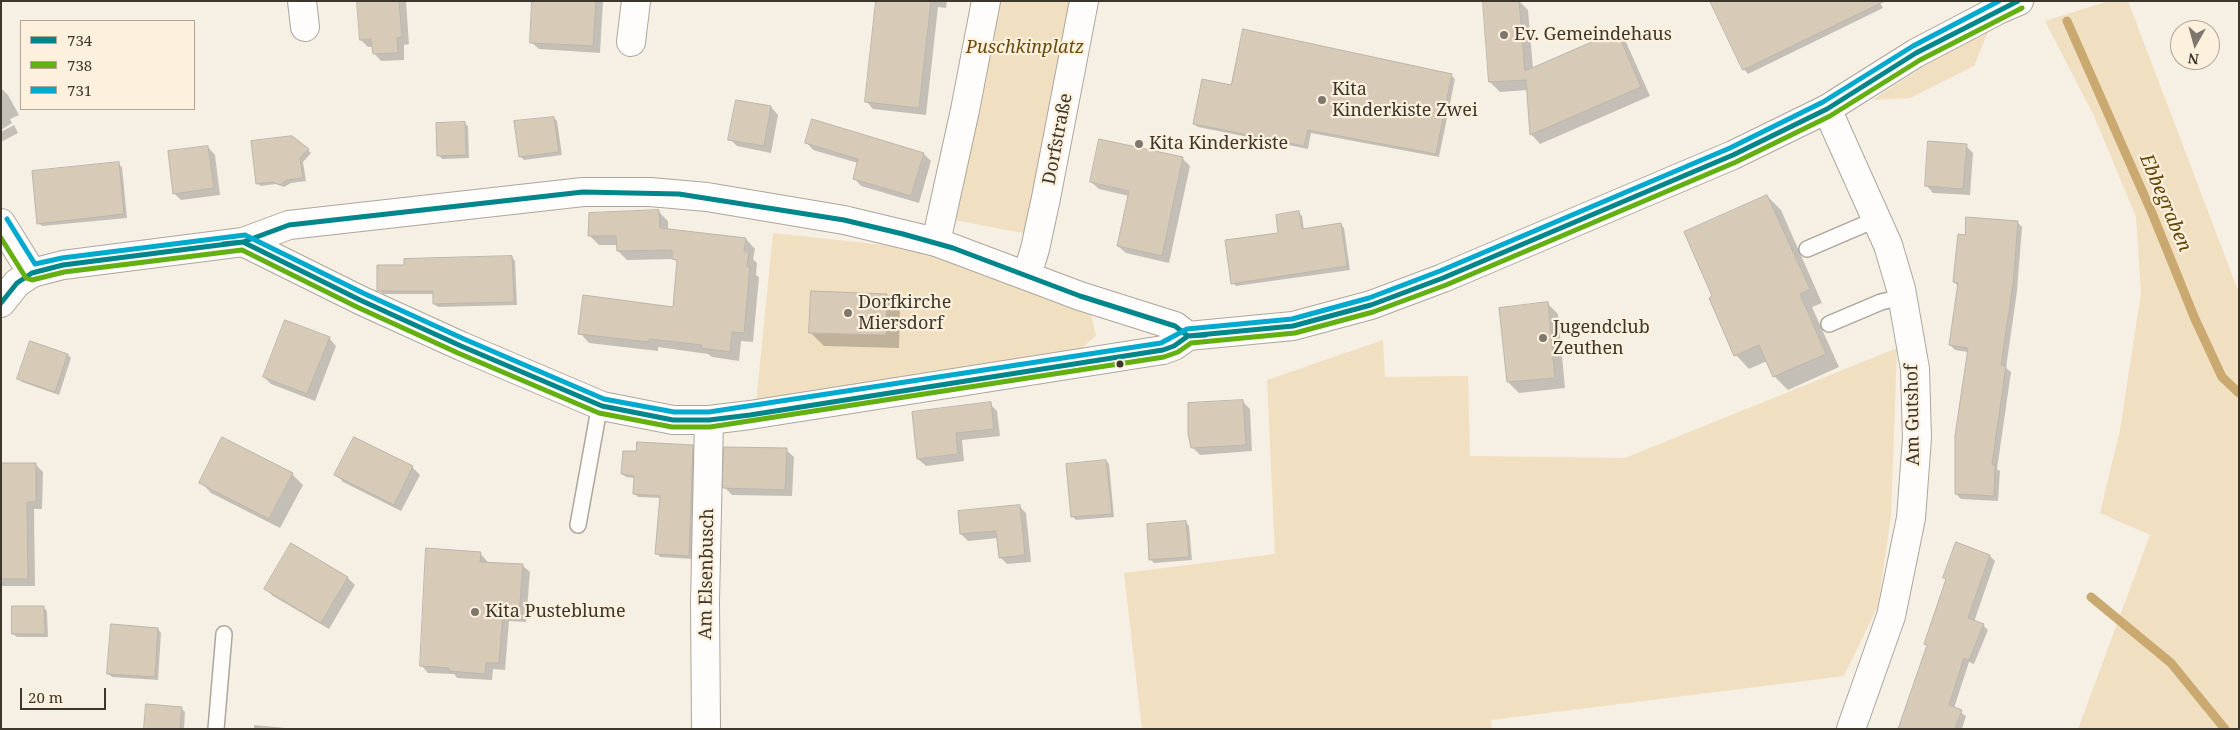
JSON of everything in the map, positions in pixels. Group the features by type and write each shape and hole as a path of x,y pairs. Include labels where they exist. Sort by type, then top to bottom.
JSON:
{"main road":[{"path":"631,42 636,1"},
{"path":"936,242 965,110 986,1"},
{"name":"Dorfstraße","path":"1027,275 1042,215 1084,1"},
{"path":"243,242 360,300 461,346 602,406 674,420 709,420 750,416 1163,350 1174,346 1188,336 1292,326 1371,304 1443,278 1733,155 1827,109 1916,53 2019,1"},
{"name":"Am Gutshof","path":"1827,109 1888,245 1902,297 1915,369 1916,438 1911,518 1890,616 1851,729"},
{"path":"1,303 17,283 32,274 63,265 243,242 289,225 584,192 650,192 707,197 844,220 936,242 1133,314 1175,326 1188,336"},
{"path":"1,223 32,274"},
{"name":"Am Elsenbusch","path":"706,729 705,601 709,420"}],"lane":[{"path":"1807,249 1876,219"},
{"path":"1829,324 1881,302 1902,297"},
{"path":"578,525 597,420 602,406"},
{"path":"216,729 224,634"}],"green space":[{"name":"Puschkinplatz","path":"996,1 1073,1 1028,234 954,220"},
{"path":"2109,1 2128,1 2239,293 2239,729 2078,729 2150,535 2100,513 2120,430 2141,293 2136,217 2094,116 2045,21"},
{"path":"1988,32 1974,66 1910,98 1872,100 1949,50"},
{"path":"773,233 911,248 1070,298 1091,314 1096,336 1077,352 756,404"},
{"path":"1383,340 1385,377 1468,376 1470,456 1625,458 1897,348 1891,516 1878,606 1844,676 1491,720 1492,729 1142,729 1124,573 1275,554 1267,380"}],"building":[{"path":"357,1 399,1 402,37 397,38 398,53 373,54 371,39 360,40"},
{"path":"532,1 596,1 593,46 530,43"},
{"path":"876,1 931,1 919,108 865,102"},
{"path":"1483,1 1519,1 1525,71 1617,31 1641,87 1530,135 1526,80 1489,82"},
{"path":"1710,1 1885,1 1743,70"},
{"name":"Kita Kinderkiste Zwei","path":"1243,29 1452,74 1436,154 1308,130 1304,146 1193,124 1202,79 1231,85"},
{"path":"736,100 771,106 764,146 728,140"},
{"path":"554,117 559,152 519,157 514,121"},
{"path":"812,119 924,153 911,196 853,179 858,159 805,143"},
{"path":"465,122 466,155 437,156 436,123"},
{"path":"292,136 309,149 300,158 303,178 287,180 280,185 272,182 256,184 251,141"},
{"name":"Kita Kinderkiste","path":"1099,139 1183,157 1162,256 1117,246 1129,191 1090,182"},
{"path":"1928,141 1967,144 1963,189 1925,186"},
{"path":"208,146 214,188 173,194 168,151"},
{"path":"119,162 124,214 37,224 32,171"},
{"path":"1767,195 1810,289 1800,294 1826,354 1773,377 1759,345 1734,356 1709,298 1712,296 1684,232"},
{"path":"659,210 660,228 746,238 744,251 749,253 747,266 750,267 744,333 732,332 730,352 701,348 702,345 649,339 649,342 578,334 583,295 673,307 677,260 672,259 672,250 617,251 616,236 588,236 589,213"},
{"path":"1299,211 1302,229 1341,223 1347,266 1231,284 1225,240 1278,233 1276,215"},
{"path":"1966,217 2018,221 2013,285 2001,365 2006,366 1992,465 1995,465 1994,496 1955,494 1955,436 1968,348 1949,345 1958,283 1953,282 1958,234 1965,235"},
{"path":"512,256 514,302 433,304 433,291 377,291 377,265 404,265 404,259"},
{"name":"Dorfkirche Miersdorf","path":"811,291 887,294 886,335 809,333"},
{"name":"Jugendclub Zeuthen","path":"1548,302 1555,378 1507,382 1499,308"},
{"path":"285,320 330,337 307,394 263,377"},
{"path":"30,341 68,354 55,392 17,379"},
{"path":"1243,400 1246,445 1191,448 1188,433 1188,403"},
{"path":"991,402 994,429 956,433 958,454 917,459 912,412"},
{"path":"222,437 293,473 269,519 199,483"},
{"path":"354,437 413,466 394,505 334,475"},
{"path":"637,442 693,445 689,556 655,554 660,496 633,494 634,476 621,474 623,451 636,451"},
{"path":"724,447 787,448 785,490 723,488"},
{"path":"1106,460 1112,514 1071,517 1066,464"},
{"path":"1,463 36,463 36,502 27,502 28,579 1,579"},
{"path":"1020,505 1025,555 999,558 996,531 960,534 958,511"},
{"path":"1186,521 1189,557 1149,560 1147,524"},
{"path":"1956,542 1990,555 1968,618 1984,624 1969,660 1964,658 1949,705 1962,710 1955,729 1898,729 1927,645 1924,644 1946,579 1943,578"},
{"path":"291,543 348,577 321,623 264,589"},
{"name":"Kita Pusteblume","path":"426,548 481,552 480,562 523,564 519,616 503,615 499,663 486,663 485,674 449,671 449,668 420,666"},
{"path":"12,606 44,606 45,634 12,634"},
{"path":"111,624 158,628 155,677 107,674"},
{"path":"146,704 182,707 180,729 144,729"}],"waterway":[{"name":"Ebbegraben","path":"2067,21 2152,213 2195,319 2222,377 2239,393"},
{"path":"2091,597 2171,663 2225,729"}],"transit line":[{"name":"731","path":"7,219 35,264 62,258 245,235 363,293 604,399 674,412 709,412 1161,343 1187,329 1292,319 1369,298 1440,271 1730,148 1823,102 1913,46 1999,1"},
{"name":"734","path":"1,303 17,283 32,273 63,265 243,242 360,300 461,346 602,406 673,420 709,420 750,415 1163,350 1174,346 1188,336 1293,326 1371,305 1443,278 1733,155 1827,109 1916,53 2018,1"},
{"name":"738","path":"1,238 26,278 32,280 64,272 242,250 357,307 458,353 599,413 672,427 710,427 1164,357 1178,352 1191,343 1295,333 1373,312 1446,285 1736,162 1830,116 1920,60 2022,8"},
{"name":"734","path":"223,244 243,242 289,225 583,192 679,194 844,220 903,234 953,248 1080,296 1175,326 1188,336 1206,335"}],"place":[{"name":"Ev. Gemeindehaus","path":"1504,35"},
{"name":"Kita Kinderkiste Zwei","path":"1322,100"},
{"name":"Kita Kinderkiste","path":"1139,144"},
{"name":"Dorfkirche Miersdorf","path":"848,313"},
{"name":"Jugendclub Zeuthen","path":"1543,338"},
{"name":"Kita Pusteblume","path":"475,612"}]}
